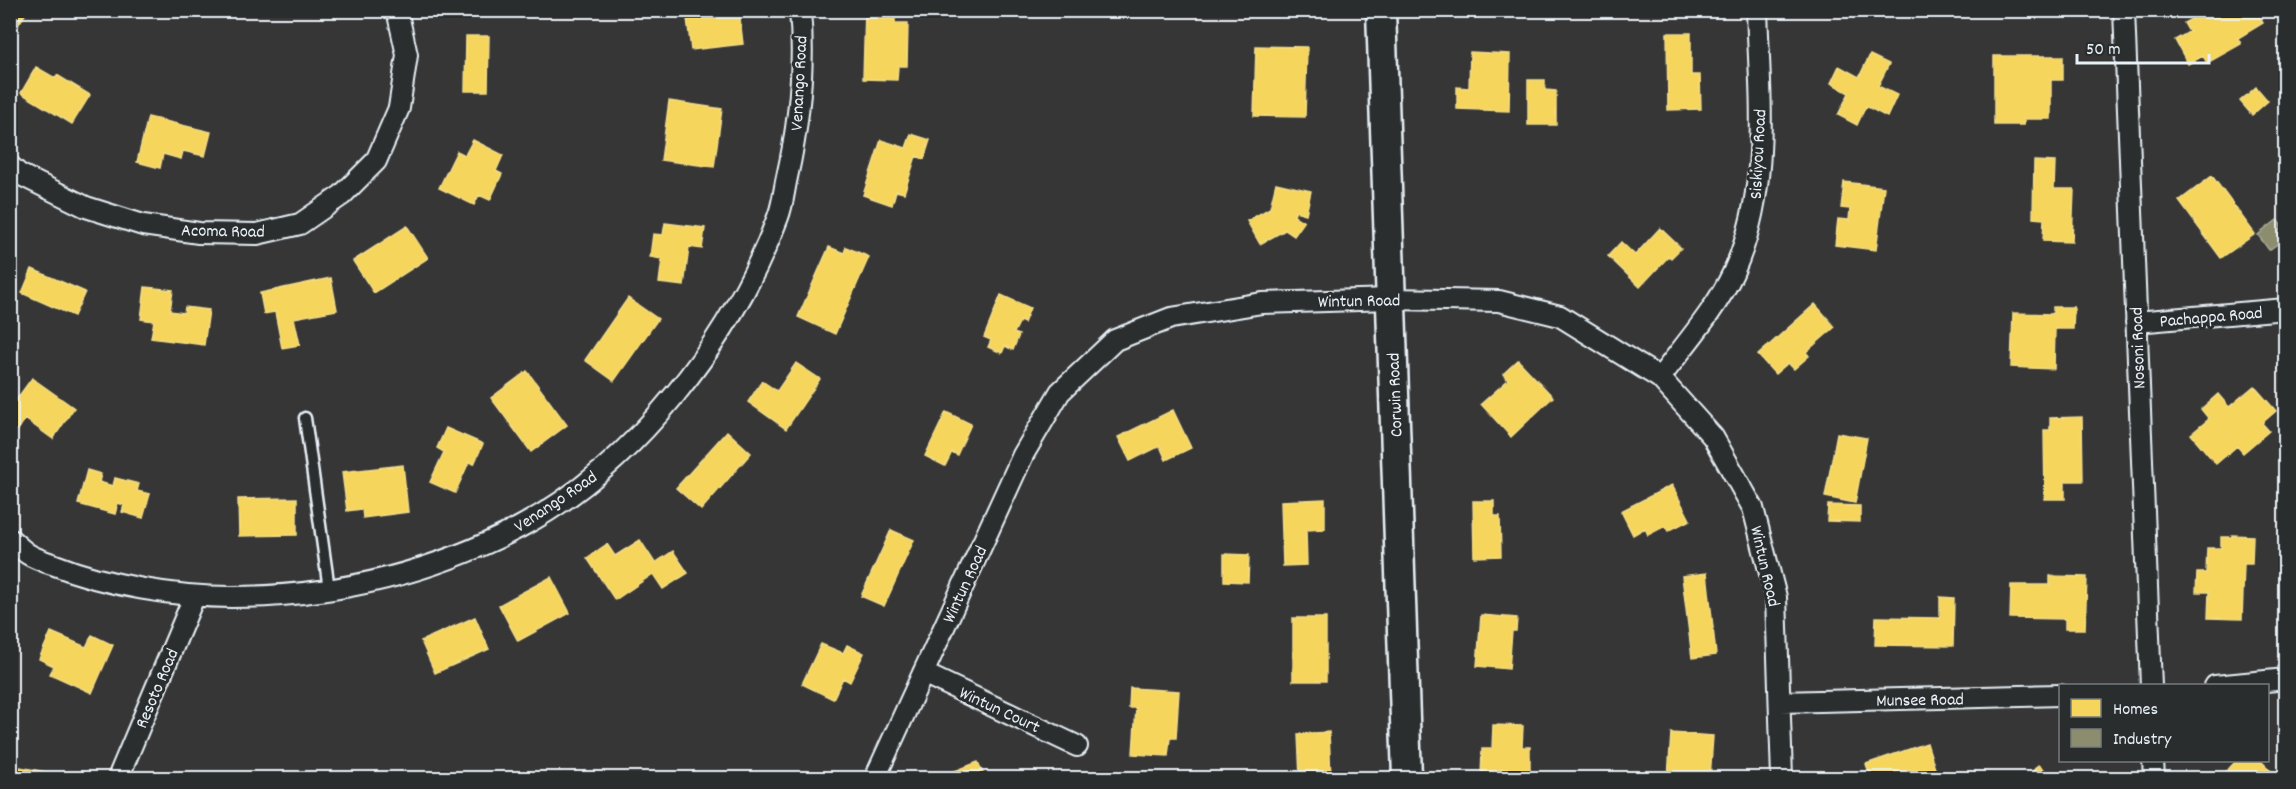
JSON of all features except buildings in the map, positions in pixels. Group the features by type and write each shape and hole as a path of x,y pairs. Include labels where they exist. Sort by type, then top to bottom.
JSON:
{"main road":[{"name":"Corwin Road","path":"1381,10 1407,778"}],"street":[{"name":"Acoma Road","path":"13,175 86,207 143,225 199,233 257,234 300,224 342,195 376,161 399,108 407,55 396,10"},
{"name":"Venango Road","path":"10,539 30,555 83,576 194,597 274,597 407,574 473,550 523,525 583,485 642,433 694,372 742,296 779,215 798,128 802,37 800,10"},
{"name":"Siskiyou Road","path":"1660,378 1711,309 1732,274 1749,232 1758,189 1761,130 1756,10"},
{"name":"Nosoni Road","path":"2124,10 2151,684"},
{"name":"Wintun Road","path":"875,778 1023,455 1060,392 1115,340 1171,318 1262,303 1391,299 1499,301 1560,316 1660,378 1713,437 1753,508 1776,597 1782,778"},
{"name":"Pachappa Road","path":"2136,322 2286,309"},
{"name":"Resoto Road","path":"118,778 194,597"},
{"name":"Wintun Court","path":"923,673 1077,746"},
{"path":"2235,684 2286,679"},
{"name":"Munsee Road","path":"1780,702 2059,694"},
{"path":"2153,762 2154,778"}],"lane":[{"path":"305,418 329,589"}]}
